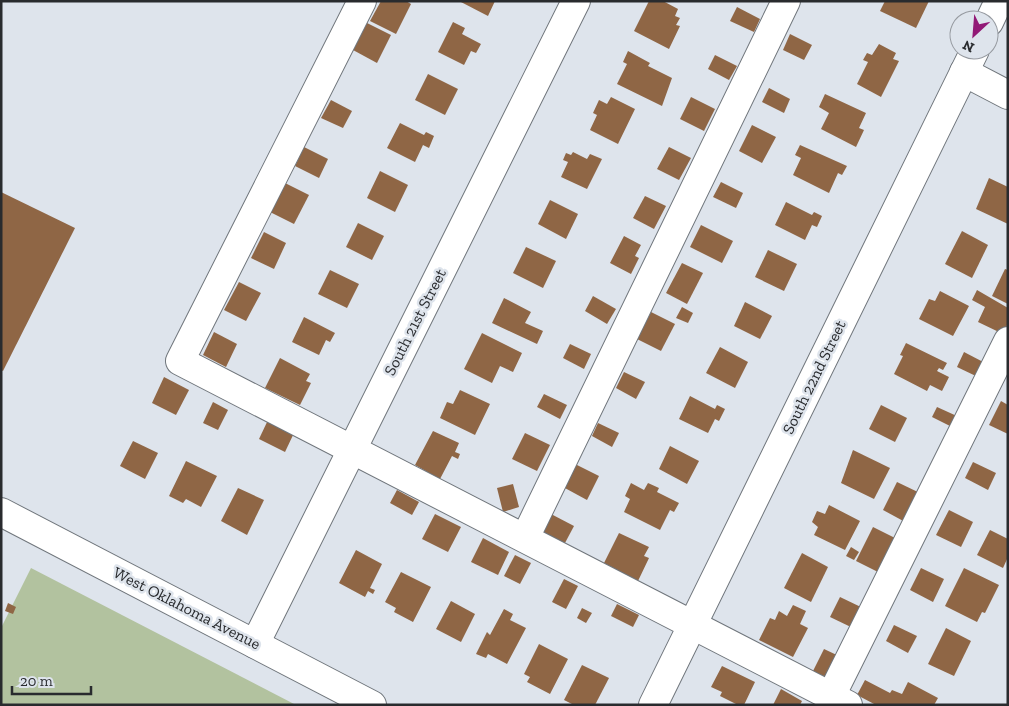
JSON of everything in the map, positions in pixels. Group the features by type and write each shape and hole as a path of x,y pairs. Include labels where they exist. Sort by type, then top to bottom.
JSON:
{"street":[{"path":"362,1 180,361 839,700 1008,341"},
{"name":"South 21st Street","path":"255,644 576,1"},
{"path":"525,538 786,1"},
{"path":"969,61 1008,94"},
{"name":"South 22nd Street","path":"653,705 969,61"},
{"name":"West Oklahoma Avenue","path":"1,512 372,705"}],"green space":[{"path":"31,568 296,705 1,705 1,628"}],"building":[{"path":"381,1 406,1 411,4 396,34 370,21"},
{"path":"459,1 495,1 488,16"},
{"path":"649,1 663,1 678,9 675,16 680,18 676,25 680,26 669,49 634,31"},
{"path":"885,1 929,1 916,28 880,11"},
{"path":"737,7 760,19 754,32 730,21"},
{"path":"453,22 465,28 462,34 481,44 476,53 471,51 464,65 438,52"},
{"path":"367,23 391,35 377,63 353,50"},
{"path":"790,34 812,45 804,60 783,50"},
{"path":"879,44 896,53 893,59 899,61 881,97 857,84 868,62 863,60 867,53 872,55"},
{"path":"628,51 650,63 648,66 672,78 662,106 617,84 627,64 623,62"},
{"path":"715,55 737,66 729,80 708,69"},
{"path":"428,74 458,89 445,115 415,100"},
{"path":"769,88 790,99 784,113 762,102"},
{"path":"825,94 866,113 859,128 864,130 856,147 821,129 829,113 819,107"},
{"path":"611,97 635,109 618,144 590,130 597,115 593,113 599,100 607,104"},
{"path":"691,97 715,109 704,131 680,119"},
{"path":"331,100 352,111 343,128 321,118"},
{"path":"400,123 424,135 426,132 434,136 429,148 423,145 415,162 387,148"},
{"path":"752,125 776,137 762,163 739,151"},
{"path":"800,145 847,166 842,175 838,173 829,193 793,175 801,158 795,155"},
{"path":"304,147 328,159 319,178 295,166"},
{"path":"669,147 691,158 679,180 657,169"},
{"path":"573,152 587,159 590,154 602,159 587,189 561,177 568,162 563,160 566,153 571,155"},
{"path":"380,171 408,185 395,212 367,198"},
{"path":"989,178 1008,187 1008,224 976,209"},
{"path":"721,182 743,193 736,208 713,197"},
{"path":"285,183 309,195 294,224 270,212"},
{"path":"1,192 75,228 3,371 1,370"},
{"path":"645,196 666,206 654,229 633,218"},
{"path":"550,200 578,214 566,239 538,224"},
{"path":"786,202 812,215 814,212 822,216 817,227 812,225 805,240 775,225"},
{"path":"358,223 384,236 372,260 346,247"},
{"path":"701,225 733,241 722,263 690,247"},
{"path":"962,231 988,245 972,278 945,264"},
{"path":"264,232 286,243 274,269 251,258"},
{"path":"624,236 641,245 635,256 639,258 631,274 610,263"},
{"path":"526,247 556,261 543,288 513,273"},
{"path":"768,250 797,264 784,291 755,277"},
{"path":"682,263 703,273 687,304 666,293"},
{"path":"1005,269 1008,270 1008,304 992,296"},
{"path":"330,270 359,284 347,308 318,294"},
{"path":"239,282 261,293 246,321 224,310"},
{"path":"977,290 1008,308 1008,323 1003,334 978,322 985,307 972,300"},
{"path":"940,291 969,306 953,336 919,319 929,299 935,301"},
{"path":"593,296 616,309 607,324 585,311"},
{"path":"504,298 531,312 525,323 543,331 537,344 492,323"},
{"path":"745,302 772,316 760,339 734,326"},
{"path":"682,307 693,313 688,323 676,318"},
{"path":"651,312 675,324 661,351 637,339"},
{"path":"304,317 335,333 330,342 326,340 319,355 292,342"},
{"path":"214,332 237,344 226,367 203,355"},
{"path":"482,333 522,353 513,372 500,366 492,383 464,369"},
{"path":"906,343 947,363 943,370 939,368 937,371 949,377 942,391 930,385 927,391 894,374 903,356 900,355"},
{"path":"570,344 591,354 584,369 563,358"},
{"path":"720,347 748,362 735,388 706,373"},
{"path":"964,352 987,364 980,378 957,367"},
{"path":"280,358 310,374 306,381 311,383 300,405 265,388"},
{"path":"624,372 645,382 636,399 616,388"},
{"path":"164,377 189,390 176,415 152,403"},
{"path":"460,390 490,404 475,435 440,418 447,402 453,404"},
{"path":"544,394 567,405 560,419 537,407"},
{"path":"690,396 715,409 717,405 725,409 719,421 715,419 708,433 679,419"},
{"path":"1001,401 1008,405 1008,434 989,425"},
{"path":"213,402 228,410 218,430 203,423"},
{"path":"881,405 907,418 895,442 869,429"},
{"path":"937,407 959,417 954,428 932,417"},
{"path":"268,420 294,433 285,452 259,439"},
{"path":"598,423 619,433 612,447 592,436"},
{"path":"433,431 459,443 455,452 460,454 458,459 452,456 440,479 415,465"},
{"path":"525,433 550,445 537,471 512,459"},
{"path":"133,441 158,453 145,479 120,466"},
{"path":"670,446 699,461 687,484 659,469"},
{"path":"853,450 890,468 874,499 841,483"},
{"path":"186,461 217,476 201,507 186,499 183,503 169,496"},
{"path":"973,462 996,473 988,490 965,478"},
{"path":"575,464 599,476 587,500 563,487"},
{"path":"897,482 922,494 907,523 883,510"},
{"path":"631,483 644,490 648,483 659,488 657,492 679,503 674,512 670,510 660,530 624,512 630,499 625,496"},
{"path":"513,484 519,507 503,512 497,488"},
{"path":"238,488 264,500 247,535 221,521"},
{"path":"397,490 419,502 412,515 390,503"},
{"path":"829,505 860,521 845,550 814,535 818,527 812,522 817,511 825,514"},
{"path":"949,510 973,522 961,547 936,535"},
{"path":"435,514 461,527 448,552 422,539"},
{"path":"551,514 574,526 565,543 542,532"},
{"path":"873,527 897,539 880,573 856,561"},
{"path":"990,530 1008,539 1008,557 1003,568 977,555"},
{"path":"619,533 649,547 644,556 649,558 638,581 604,563"},
{"path":"483,538 509,552 498,575 471,562"},
{"path":"851,547 859,552 854,560 846,556"},
{"path":"356,550 382,564 370,588 375,590 373,594 368,591 365,597 339,583"},
{"path":"802,553 828,567 811,602 784,588"},
{"path":"515,555 531,563 520,584 504,576"},
{"path":"921,568 944,579 933,602 910,590"},
{"path":"964,568 999,585 985,613 982,612 977,622 945,606"},
{"path":"401,572 431,587 413,622 394,612 396,608 385,602"},
{"path":"564,579 578,586 566,609 552,602"},
{"path":"840,597 865,609 855,629 830,617"},
{"path":"451,601 475,614 461,642 436,629"},
{"path":"8,603 16,607 13,614 5,611"},
{"path":"617,604 639,615 633,627 611,616"},
{"path":"793,605 806,611 800,624 808,628 793,657 759,640 770,618 775,620 779,611 787,616"},
{"path":"582,608 592,613 586,623 577,618"},
{"path":"504,609 513,614 510,620 526,628 507,664 488,654 486,658 476,654 487,632 490,635"},
{"path":"894,625 917,636 908,653 886,641"},
{"path":"946,628 971,641 954,676 928,664"},
{"path":"539,644 568,659 550,694 527,682 530,677 524,674"},
{"path":"824,649 841,657 830,679 813,671"},
{"path":"582,665 609,678 595,705 574,705 564,700"},
{"path":"722,666 755,682 744,705 738,705 720,696 722,692 711,687"},
{"path":"865,680 890,693 892,690 902,694 908,682 938,698 934,705 876,705 857,695"},
{"path":"781,689 802,701 800,705 773,705"}]}
